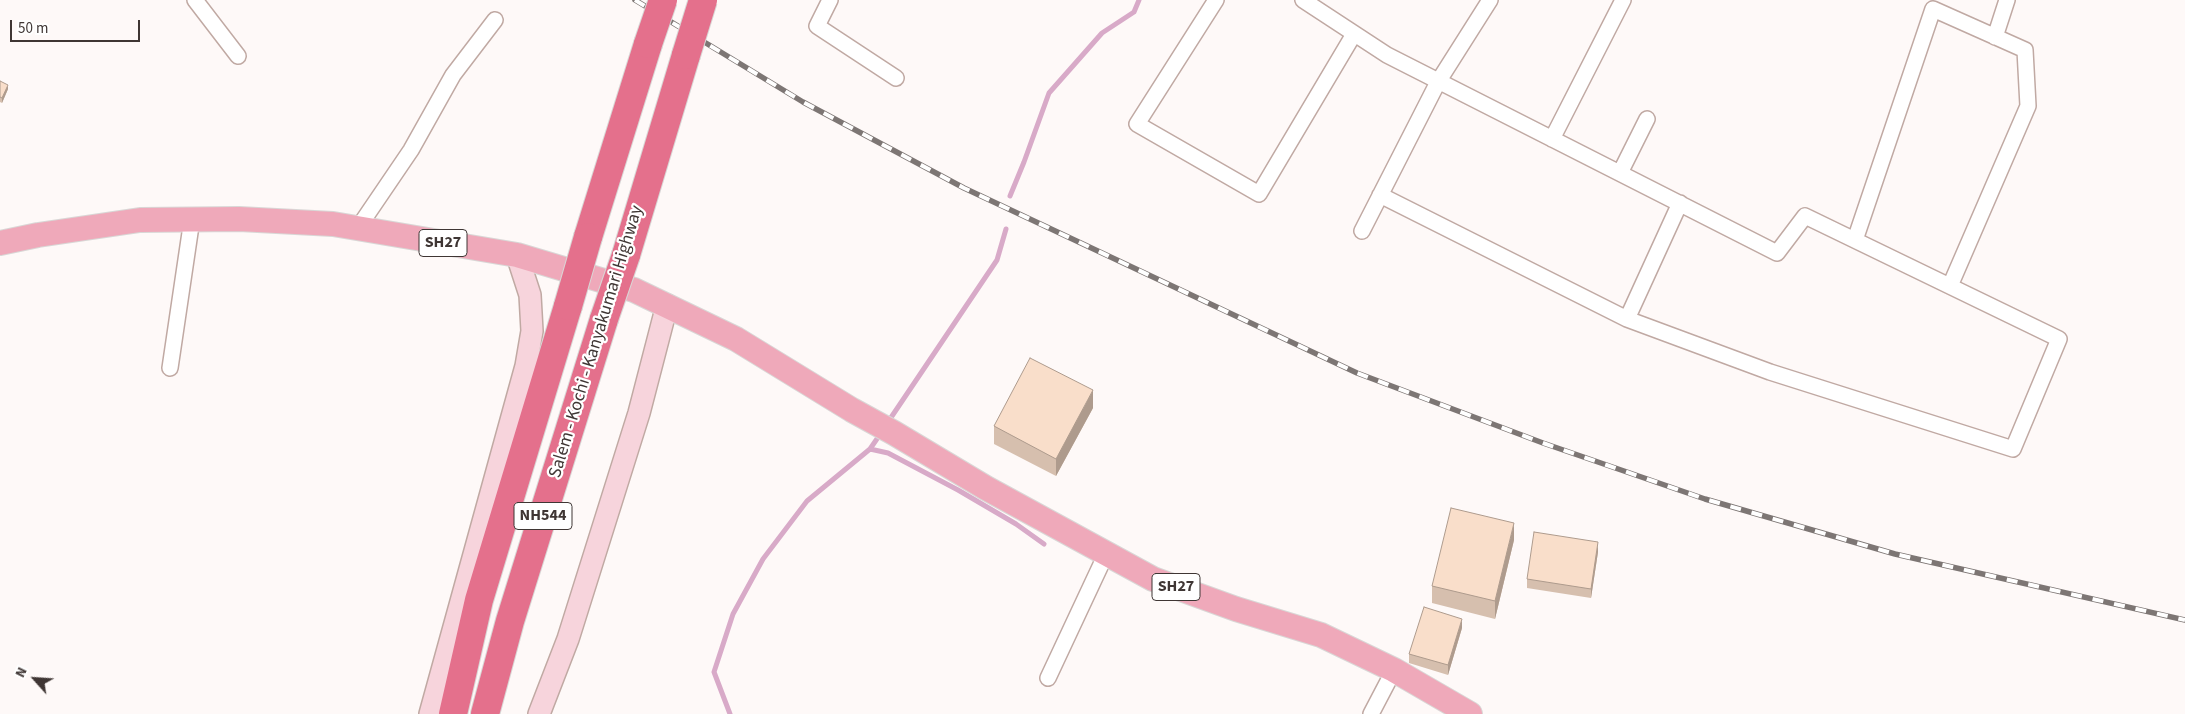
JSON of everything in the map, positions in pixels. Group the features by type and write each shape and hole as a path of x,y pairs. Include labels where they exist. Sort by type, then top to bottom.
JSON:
{"highway":[{"name":"NH544","path":"452,714 479,600 588,237 663,0"},
{"name":"Salem - Kochi - Kanyakumari Highway","path":"484,714 510,621 604,319 626,255 703,0"}],"main road":[{"name":"SH27","path":"0,243 38,235 140,220 192,219 333,224 517,256 634,290 736,339 852,410 986,488 1153,579 1236,609 1321,635 1394,670 1470,714"}],"street":[{"path":"195,0 238,56"},
{"path":"830,0 817,26 896,78"},
{"path":"1216,0 1137,124 1258,194 1354,34"},
{"path":"1303,0 1387,56 1777,253 1805,216 2059,340 2013,449 1770,372 1627,319 1380,195"},
{"path":"1362,231 1438,82 1490,0"},
{"path":"1552,139 1623,0"},
{"path":"1995,37 2008,0"},
{"path":"1854,240 1933,9 2025,50 2028,106 1950,286"},
{"path":"358,228 412,150 453,75 495,20"},
{"path":"1620,173 1647,120"},
{"path":"1627,319 1680,203"},
{"path":"170,368 192,219"},
{"path":"430,714 526,366 532,332 530,295 517,256"},
{"path":"539,714 568,638 639,413 667,306"},
{"path":"1048,678 1106,554"},
{"path":"1371,714 1394,670"}],"building":[{"path":"0,81 8,85 2,98 0,97"},
{"path":"1030,358 1093,390 1056,459 994,426"},
{"path":"1451,508 1514,523 1495,601 1432,586"},
{"path":"1534,532 1598,542 1591,589 1527,579"},
{"path":"1424,607 1462,619 1448,665 1409,654"}],"waterway":[{"path":"1010,196 1049,93 1102,33 1134,12 1139,0"},
{"path":"888,422 997,260 1006,229"},
{"path":"730,714 714,672 733,614 763,559 807,501 870,449 881,433"},
{"path":"870,449 888,453 958,490 1016,524 1044,544"}],"railway":[{"path":"635,0 803,102 964,188 1357,373 1543,443 1705,499 1895,554 2185,620"}]}
